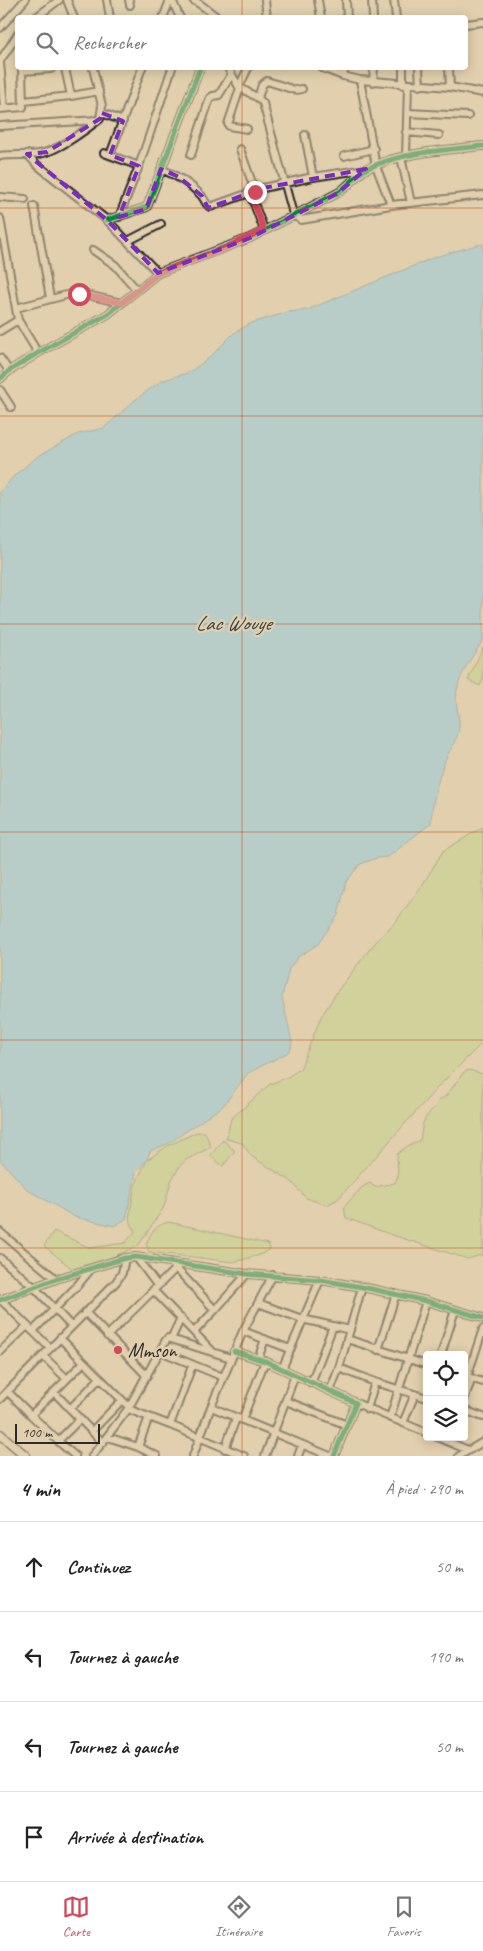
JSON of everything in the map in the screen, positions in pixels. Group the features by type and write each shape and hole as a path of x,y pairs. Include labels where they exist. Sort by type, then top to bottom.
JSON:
{"main road":[{"path":"0,1434 26,1456"}],"street":[{"path":"0,28 26,0"},
{"path":"39,15 59,0"},
{"path":"67,0 73,15"},
{"path":"106,0 109,15"},
{"path":"164,15 171,0"},
{"path":"171,0 178,15"},
{"path":"193,0 206,9"},
{"path":"265,0 267,15"},
{"path":"318,0 320,15"},
{"path":"346,0 347,15"},
{"path":"372,0 373,15"},
{"path":"394,0 396,15"},
{"path":"468,24 483,22"},
{"path":"14,45 0,61 2,108 22,107 24,105 22,70"},
{"path":"65,70 71,96"},
{"path":"93,70 99,91 101,116"},
{"path":"139,166 107,154 123,121 141,70"},
{"path":"119,217 139,166 171,70"},
{"path":"107,220 146,208 200,70"},
{"path":"229,70 240,88 263,103 293,214 301,220 305,221 339,213 411,202 483,195"},
{"path":"247,70 228,124 229,126 247,129"},
{"path":"327,70 360,80 450,88 483,93"},
{"path":"343,76 344,70"},
{"path":"374,70 374,82"},
{"path":"403,70 408,113 403,156 411,202"},
{"path":"419,70 420,86"},
{"path":"449,70 450,88"},
{"path":"190,155 210,98 219,95 231,75"},
{"path":"360,80 376,166 391,205"},
{"path":"258,98 262,85 267,82 295,90 302,89"},
{"path":"24,101 99,91"},
{"path":"408,113 468,116"},
{"path":"0,156 47,152 77,135 101,116"},
{"path":"0,126 75,121 101,116 123,121"},
{"path":"75,121 77,135"},
{"path":"406,132 439,135"},
{"path":"304,135 313,177"},
{"path":"161,170 179,176 202,196 206,205 210,207 284,183 366,169 403,156 483,146"},
{"path":"240,149 264,230"},
{"path":"344,156 374,149"},
{"path":"27,154 37,165 107,220 158,273"},
{"path":"0,379 9,371 38,353 96,322 158,273 223,249 264,230 346,188 366,169"},
{"path":"0,197 25,199"},
{"path":"34,206 50,298"},
{"path":"0,222 18,320 38,353"},
{"path":"128,241 161,224"},
{"path":"93,250 114,265 137,290"},
{"path":"16,308 50,298 79,294 122,303"},
{"path":"0,331 18,320"},
{"path":"0,358 9,371"},
{"path":"0,390 11,408"},
{"path":"0,1232 56,1279"},
{"path":"0,1258 34,1287 71,1326"},
{"path":"0,1399 120,1277 125,1258"},
{"path":"50,1348 0,1299 56,1279 125,1258 247,1274 320,1280 362,1287 426,1301 483,1318"},
{"path":"136,1258 155,1287 213,1352"},
{"path":"107,1336 155,1287 173,1265"},
{"path":"173,1265 215,1310"},
{"path":"33,1331 91,1269"},
{"path":"194,1332 247,1274"},
{"path":"193,1456 234,1351 273,1275"},
{"path":"282,1369 320,1280"},
{"path":"330,1391 339,1368 362,1287"},
{"path":"378,1350 396,1294"},
{"path":"390,1418 426,1301"},
{"path":"258,1303 302,1319 350,1330"},
{"path":"442,1351 455,1310"},
{"path":"85,1312 147,1376"},
{"path":"171,1339 181,1318"},
{"path":"0,1351 27,1326"},
{"path":"311,1382 333,1326"},
{"path":"483,1329 468,1377 483,1382"},
{"path":"243,1331 290,1349"},
{"path":"60,1338 128,1408 244,1456"},
{"path":"92,1456 106,1440 128,1408 168,1338 231,1358"},
{"path":"258,1358 265,1339"},
{"path":"347,1339 423,1364"},
{"path":"160,1351 192,1366 223,1377"},
{"path":"234,1351 258,1358 423,1431"},
{"path":"43,1356 67,1380"},
{"path":"225,1449 265,1361"},
{"path":"31,1415 84,1362"},
{"path":"170,1425 192,1366"},
{"path":"339,1368 375,1382 423,1397"},
{"path":"265,1456 295,1375"},
{"path":"70,1409 100,1378"},
{"path":"367,1408 375,1382"},
{"path":"8,1392 75,1456"},
{"path":"54,1392 92,1431 106,1440 138,1447 157,1456"},
{"path":"403,1423 415,1394"},
{"path":"92,1431 122,1400"},
{"path":"286,1401 347,1425"},
{"path":"334,1456 356,1403"},
{"path":"211,1407 330,1456"},
{"path":"468,1411 483,1417"},
{"path":"138,1447 149,1417"},
{"path":"58,1441 80,1419"},
{"path":"446,1441 468,1450"},
{"path":"459,1456 483,1442"},
{"path":"298,1456 302,1445"}],"highlighted area":[{"path":"102,113 123,121 110,155 139,166 119,217 146,209 161,169 179,177 202,196 208,208 263,188 366,169 338,193 250,238 158,273 107,220 27,154 47,152 101,118"}],"green space":[{"path":"483,647 483,680 480,686 468,680"},
{"path":"483,827 483,1042 437,1088 338,1199 327,1205 306,1198 291,1181 251,1156 242,1143 226,1139 231,1119 270,1084 286,1078 300,1069 321,1017 338,990 373,945 397,920 423,884 443,851"},
{"path":"469,1070 483,1074 483,1256 468,1259 346,1218 344,1207 362,1187 370,1183 375,1187 395,1183 398,1176 397,1154 420,1140 426,1117 440,1100 447,1095 463,1073"},
{"path":"197,1132 205,1132 211,1147 186,1160 180,1166 171,1181 164,1207 138,1246 108,1259 82,1266 75,1271 44,1246 54,1231 90,1248 125,1243 135,1232 129,1218 135,1185 147,1160 167,1146"},
{"path":"223,1140 235,1151 223,1166 210,1156"},
{"path":"169,1222 268,1244 270,1249 260,1255 234,1262 149,1252 146,1244 152,1233 157,1227"}],"water":[{"name":"Lac Wouye","path":"483,244 483,639 464,670 459,683 456,695 458,732 439,778 431,823 388,857 377,858 360,864 346,882 338,915 318,944 298,957 289,969 282,997 292,1042 291,1049 287,1053 248,1073 223,1106 169,1143 150,1151 147,1160 136,1172 126,1219 114,1226 75,1217 28,1190 0,1160 0,492 15,475 37,457 78,434 104,428 135,400 161,381 190,372 209,358 233,334 249,324 288,312 307,310 435,257"}],"cycle path":[{"path":"107,220 147,207 199,70"},
{"path":"0,379 9,371 38,353 108,314 158,273 250,238 338,193 368,168 410,155 483,146"},
{"path":"0,1300 56,1279 125,1258 136,1257 247,1274 320,1280 362,1287 426,1301 483,1318"},
{"path":"234,1351 265,1361 356,1403 334,1456"}],"place":[{"name":"Mmson","path":"118,1350"}],"route":[{"path":"79,294 122,303 158,273 223,249 264,230 250,193 255,192"}]}
